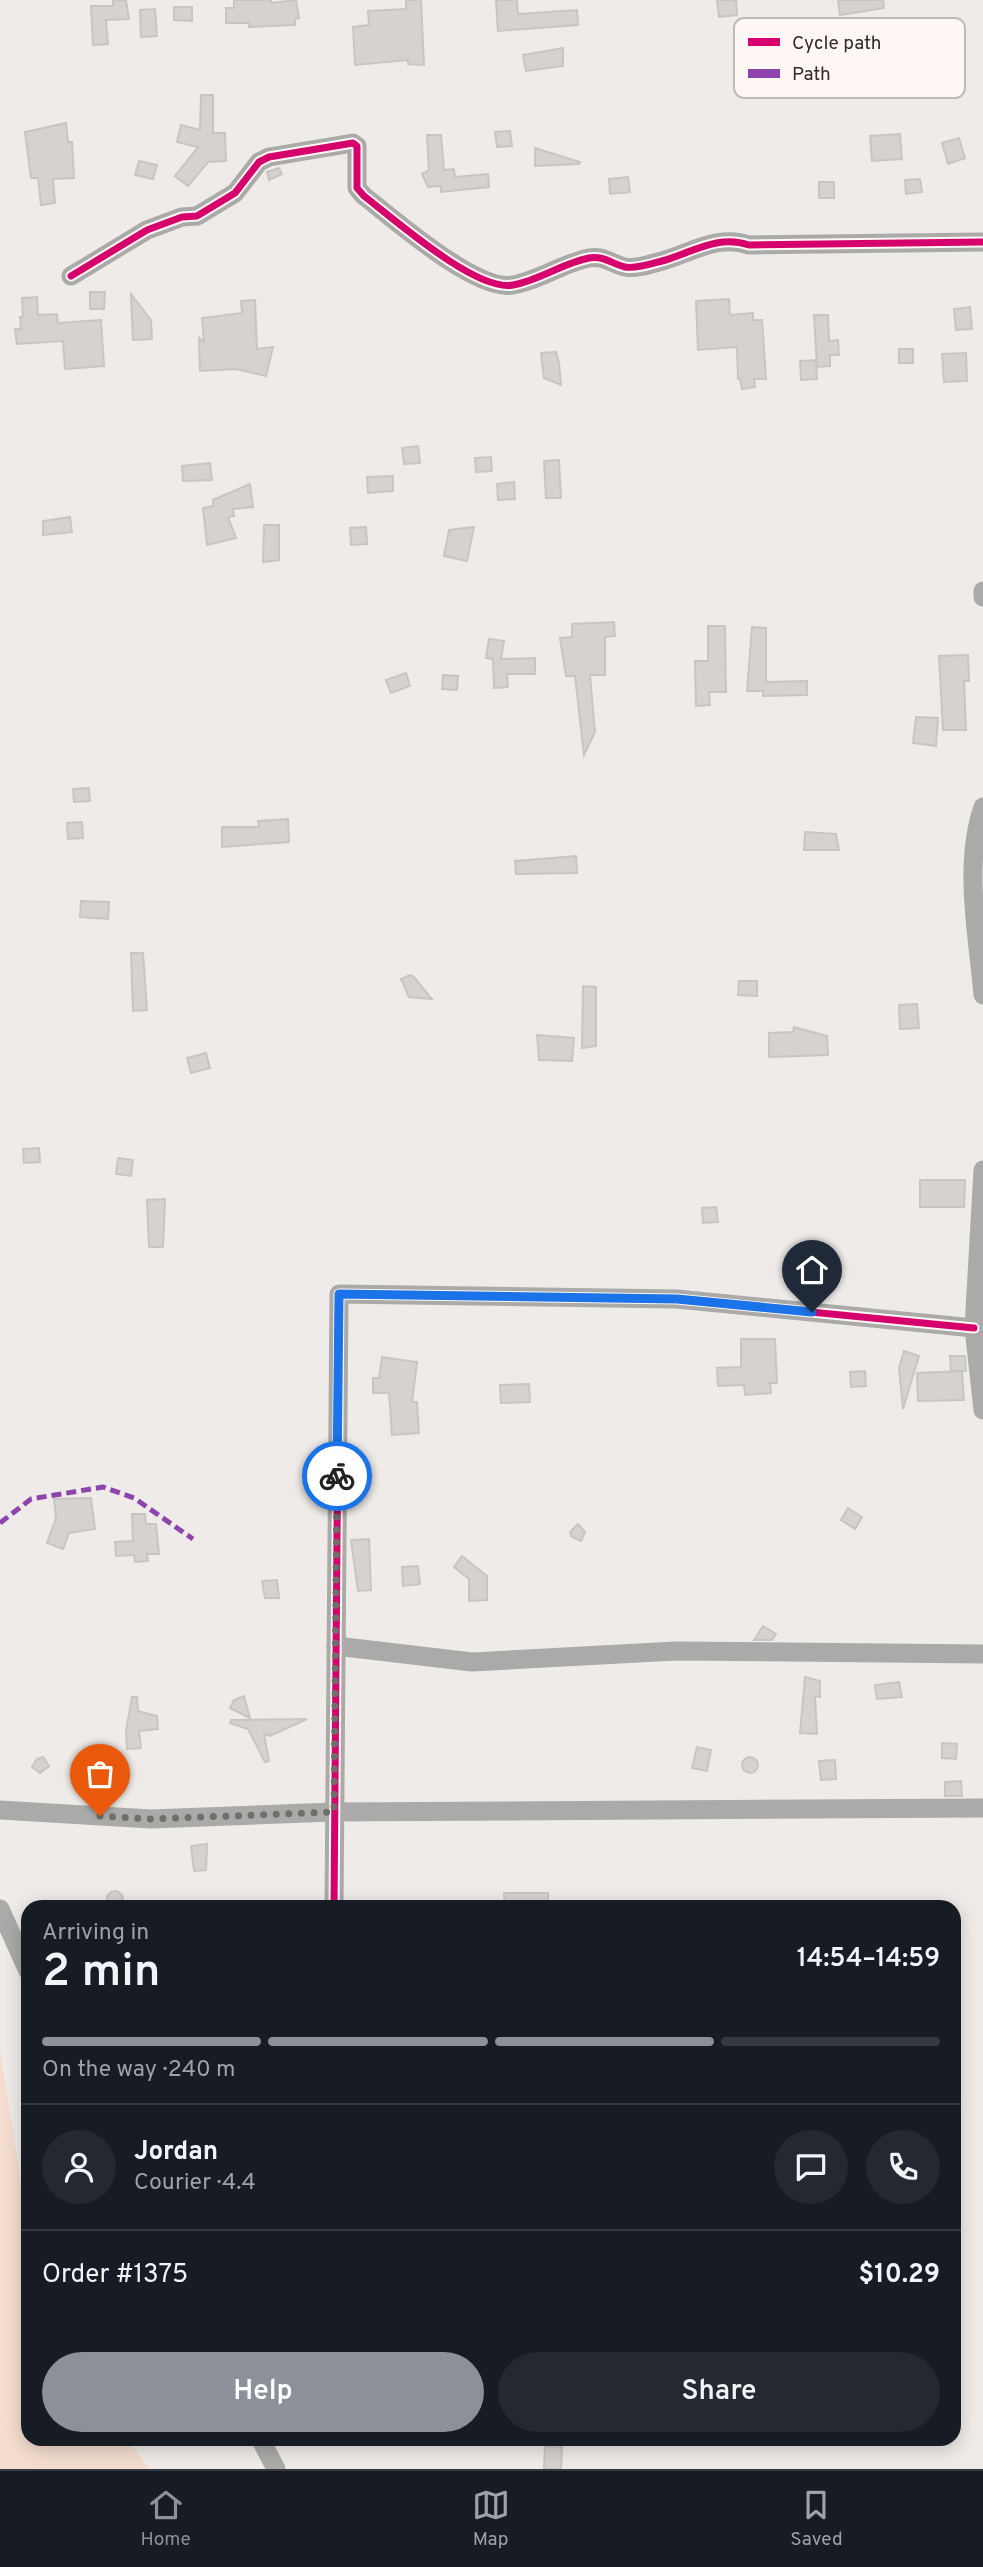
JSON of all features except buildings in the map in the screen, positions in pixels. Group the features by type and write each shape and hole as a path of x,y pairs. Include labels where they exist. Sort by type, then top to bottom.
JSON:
{"street":[{"path":"71,276 147,230 182,217 197,216 235,193 259,162 270,157 353,144 357,146 358,188 364,196 464,270 483,280 510,286 591,257 607,259 626,267 644,265 718,242 734,240 749,245 983,242"},
{"path":"983,591 983,597"},
{"path":"983,807 975,832 983,995"},
{"path":"983,1170 974,1328 983,1410"},
{"path":"334,1900 339,1294 677,1299 974,1328"},
{"path":"336,1646 472,1662 676,1651 983,1654"},
{"path":"0,1810 151,1819 334,1812 983,1808"},
{"path":"0,1909 21,1955"},
{"path":"264,2446 276,2469"}],"shaded area":[{"path":"0,2049 21,2183 21,2446 132,2446 150,2469 0,2469"}],"marked path":[{"path":"0,1523 31,1499 103,1487 134,1498 193,1539"}],"cycle path":[{"path":"71,276 147,230 182,217 197,216 235,193 259,162 269,157 353,143 357,146 357,188 364,196 436,252 478,277 497,284 523,283 594,257 625,267 639,267 726,242 749,245 983,242"},
{"path":"334,1900 339,1294 677,1299 974,1328"}],"way so far":[{"path":"100,1816 151,1819 334,1812 337,1476"}],"route":[{"path":"337,1476 339,1294 677,1299 812,1312"}]}
